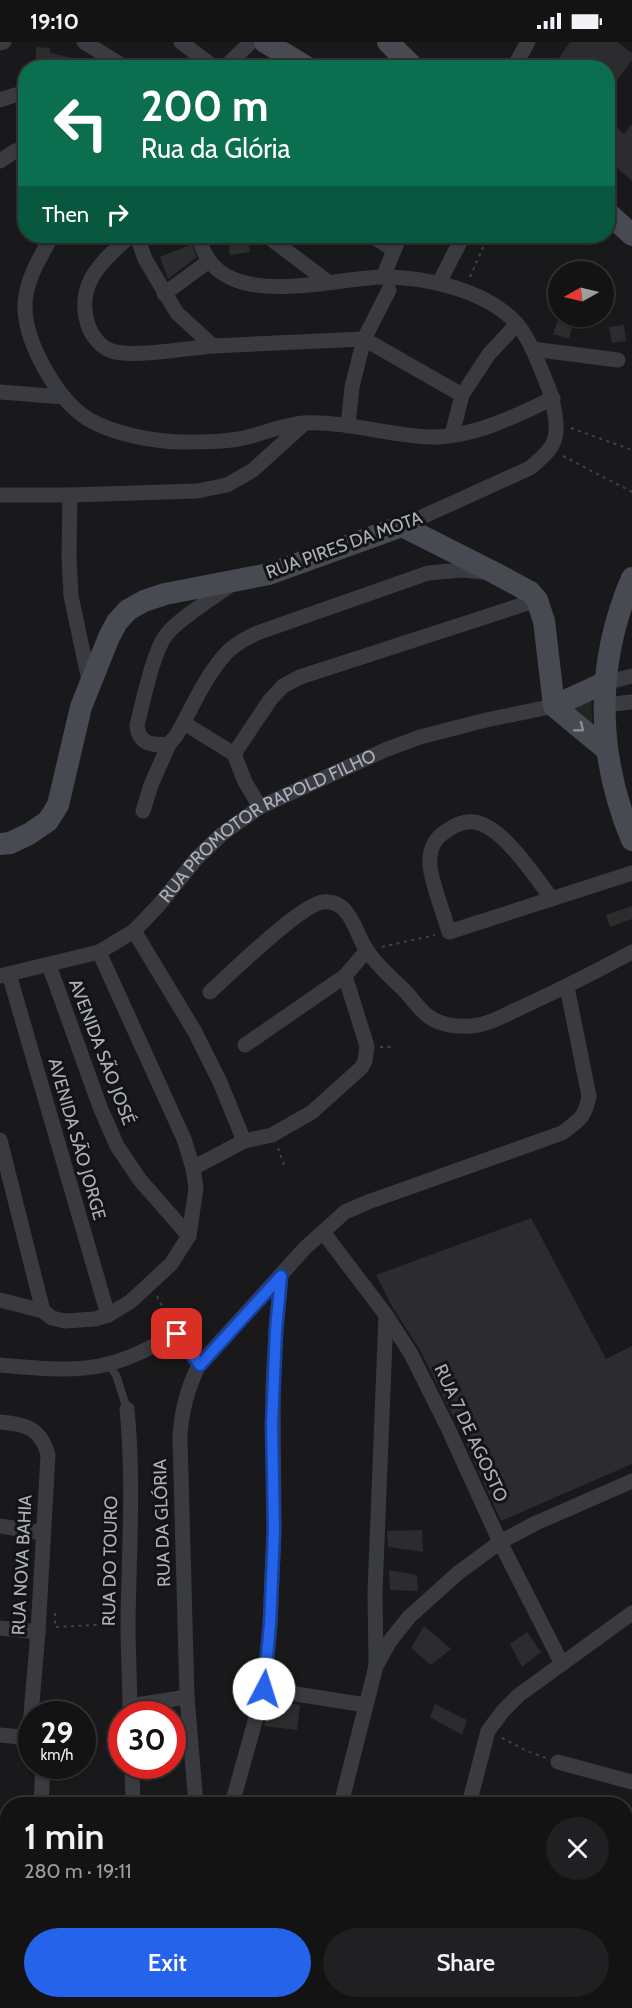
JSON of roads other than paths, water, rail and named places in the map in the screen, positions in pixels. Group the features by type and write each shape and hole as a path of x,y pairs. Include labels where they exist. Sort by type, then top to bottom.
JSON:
{"street":[{"path":"84,42 113,60"},
{"path":"181,42 205,60"},
{"path":"234,60 251,42"},
{"path":"265,42 295,60"},
{"path":"388,42 406,60"},
{"path":"518,60 528,42"},
{"path":"0,100 18,95"},
{"path":"0,161 18,150"},
{"path":"615,219 632,235"},
{"path":"48,243 30,277 25,308 33,343 44,369 64,397 88,418 131,436 183,442 246,437 284,426 305,423 431,437 480,429 520,414 552,398 532,350 517,324 494,305 464,291 438,283 328,282 283,286 241,283 224,275 209,261 202,243"},
{"path":"122,243 104,260 88,284 84,311 91,334 111,351 140,353 213,346 364,339 462,394"},
{"path":"139,243 145,260 177,313 213,346"},
{"path":"276,243 328,282"},
{"path":"348,426 352,387 364,339 386,284 397,243"},
{"path":"438,283 459,243"},
{"path":"164,294 209,261"},
{"path":"452,435 462,394 489,354 517,324"},
{"path":"532,350 618,360"},
{"path":"0,392 64,397"},
{"name":"RUA PIRES DA MOTA","path":"0,844 10,843 30,834 48,821 58,805 81,707 108,637 128,610 144,601 165,594 269,574 402,525 530,468 554,445 558,430 552,398"},
{"path":"0,495 197,491 227,485 253,470 305,423"},
{"path":"70,495 71,596 90,685"},
{"path":"402,525 530,592 537,600 544,621 555,705 607,750"},
{"path":"143,812 169,744 223,657 238,642 257,633 428,573 462,570 495,573"},
{"path":"632,578 611,642 604,694 607,750 626,808 632,840"},
{"path":"169,744 156,745 145,742 139,737 137,725 158,650 165,636 176,625 236,581"},
{"path":"234,754 270,700 283,686 300,677 537,600"},
{"path":"604,694 632,676"},
{"path":"604,694 632,702"},
{"name":"RUA PROMOTOR RAPOLD FILHO","path":"5,975 99,952 134,931 158,906 197,858 222,834 260,807 420,737 604,694"},
{"path":"184,723 234,754 245,782 260,807"},
{"path":"552,899 531,869 508,843 490,828 474,822 457,824 440,834 431,847 430,866 449,932 552,899 632,873"},
{"path":"210,992 291,920 322,902 332,903 342,908 351,918 367,950 428,1016 444,1024 474,1026 492,1021 567,987 632,952"},
{"path":"134,931 195,1032 220,1082 244,1141"},
{"path":"245,1045 345,976 367,950"},
{"path":"0,1300 43,1311 52,1318 65,1321 84,1321 108,1315 130,1302 171,1264 189,1236 196,1188 193,1168 184,1139 99,952"},
{"name":"AVENIDA SÃO JOSÉ","path":"49,965 100,1107 117,1146 140,1180 189,1236"},
{"name":"AVENIDA SÃO JORGE","path":"5,975 108,1315"},
{"path":"193,1168 244,1141 272,1136 312,1112 360,1068 365,1061 367,1046 345,976"},
{"name":"RUA DA GLÓRIA","path":"195,1797 187,1697 180,1438 189,1384 200,1365 305,1248 345,1212 562,1133 577,1122 586,1111 590,1096 567,987"},
{"path":"0,1140 43,1311"},
{"name":"RUA 7 DE AGOSTO","path":"323,1232 386,1315 411,1354 500,1542 562,1664"},
{"path":"234,1797 264,1689 270,1624 274,1530 272,1424 281,1276"},
{"path":"376,1666 375,1592 386,1315"},
{"path":"0,1365 79,1369 108,1364 133,1356 177,1334 200,1365"},
{"name":"RUA DO TOURO","path":"127,1409 130,1435 131,1543 128,1624 130,1701"},
{"name":"RUA NOVA BAHIA","path":"0,1422 27,1426 36,1432 45,1442 48,1455 33,1701"},
{"path":"344,1797 376,1666 390,1641 409,1617 458,1573 500,1542 536,1523 632,1481"},
{"path":"0,1526 43,1533"},
{"path":"471,1797 488,1731 503,1711 519,1695 632,1612"},
{"path":"0,1628 38,1632"},
{"path":"264,1689 366,1705"},
{"path":"169,1701 187,1697"},
{"path":"0,1735 18,1738"},
{"path":"558,1762 632,1782"},
{"path":"41,1797 42,1779"},
{"path":"132,1779 133,1797"}],"lane":[{"path":"108,1364 116,1375 127,1409"}]}
